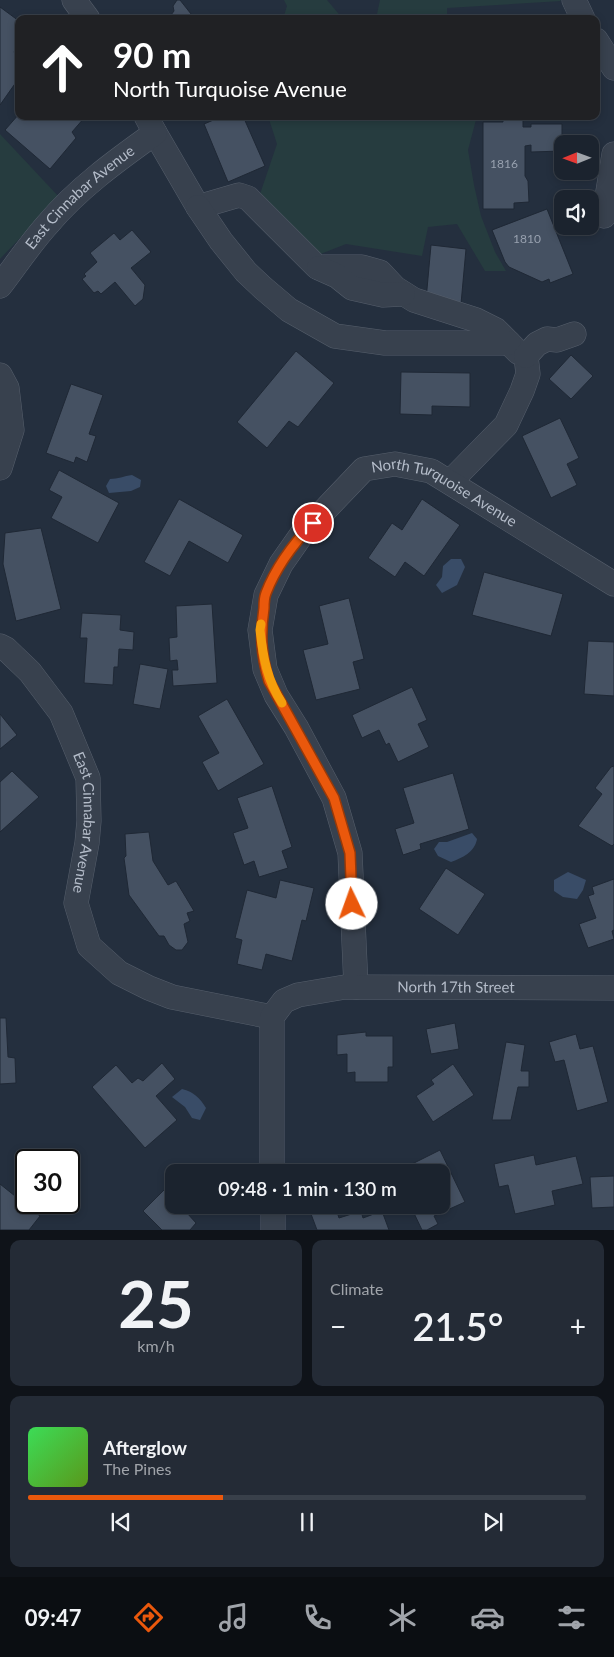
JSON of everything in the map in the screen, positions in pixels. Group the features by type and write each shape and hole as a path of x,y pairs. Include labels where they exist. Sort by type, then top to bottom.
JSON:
{"street":[{"path":"74,0 85,15"},
{"path":"574,0 581,15"},
{"path":"600,46 614,68"},
{"path":"151,125 198,207 246,272 289,310 335,336 385,343 518,350 547,340 557,340 574,334"},
{"name":"East Cinnabar Avenue","path":"0,286 48,223 151,125"},
{"path":"604,216 614,154"},
{"path":"198,207 239,195 248,198 317,267 337,276 352,288 383,295 403,294 414,300 476,320 496,330 518,350 528,374 506,425 450,482"},
{"path":"0,375 7,388 12,430 0,468"},
{"name":"North Turquoise Avenue","path":"356,987 348,844 334,798 269,681 265,668 260,630 266,594 280,564 302,534 364,469 395,464 431,471 614,584"},
{"name":"East Cinnabar Avenue","path":"0,646 6,649 30,672 61,713 88,778 89,820 87,843 76,903 89,946 119,973 172,997 272,1017"},
{"name":"North 17th Street","path":"272,1017 284,1001 298,995 356,987 614,988"},
{"path":"272,1017 272,1164"},
{"path":"273,1214 273,1230"}],"green space":[{"path":"284,0 327,0 340,15 284,15 287,6"},
{"path":"380,0 561,1 447,8 447,15 375,15 377,14"},
{"path":"269,120 476,120 468,150 474,185 481,216 495,252 506,271 485,271 457,224 428,227 422,256 346,244 318,255 260,194 277,144"},
{"path":"0,134 59,197 0,259"}],"water":[{"path":"132,475 141,480 140,487 131,491 109,493 106,486 110,479"},
{"path":"451,559 461,559 465,567 457,585 442,593 436,585 442,577 443,566"},
{"path":"472,833 477,839 474,848 464,856 451,862 438,856 434,849 439,842 447,842"},
{"path":"568,872 586,880 583,890 577,899 563,897 554,891 554,880"},
{"path":"182,1089 196,1096 206,1108 200,1120 192,1118 185,1107 172,1097"}],"building":[{"path":"177,0 180,0 192,15 171,15 174,11 173,6"},
{"path":"0,7 15,18 15,84 0,105"},
{"path":"15,119 82,120 72,132 76,138 50,169 5,130"},
{"path":"214,120 245,120 265,166 228,182 204,124"},
{"path":"523,120 523,127 531,127 531,124 562,124 562,135 554,135 554,151 531,152 531,145 525,146 525,176 528,181 529,202 514,203 514,209 483,209 483,122"},
{"path":"547,209 554,226 554,235 557,235 573,274 550,283 549,279 542,282 509,267 505,262 492,230"},
{"path":"132,230 151,252 131,268 145,285 143,299 135,306 115,282 101,294 98,291 94,293 82,279 86,276 84,274 97,262 90,253 114,233 120,240"},
{"path":"431,245 466,249 461,304 426,300"},
{"path":"296,351 334,383 298,427 289,421 267,448 237,422"},
{"path":"571,355 593,376 571,399 549,379"},
{"path":"401,372 470,373 470,407 432,406 432,415 400,414"},
{"path":"71,384 103,395 89,434 96,436 87,462 76,457 74,463 46,453"},
{"path":"560,418 579,458 567,464 577,485 551,498 522,436"},
{"path":"59,470 119,503 98,543 51,518 62,497 49,490"},
{"path":"179,499 243,535 228,563 189,541 170,576 144,562"},
{"path":"422,499 460,525 424,576 405,562 395,577 368,558 392,523 402,530"},
{"path":"41,528 61,609 16,621 3,564 5,533"},
{"path":"484,572 563,594 551,636 472,615"},
{"path":"349,598 364,659 353,662 360,689 316,700 303,650 328,644 319,606"},
{"path":"212,604 217,683 173,686 172,670 178,670 177,660 170,661 169,638 177,637 176,606"},
{"path":"82,613 121,615 120,630 134,632 133,650 119,649 118,667 114,667 113,685 84,683 87,638 80,638"},
{"path":"588,641 614,642 614,696 584,694"},
{"path":"140,664 168,669 160,709 133,704"},
{"path":"412,687 427,720 418,724 429,747 398,762 389,743 386,745 379,730 362,738 352,715"},
{"path":"227,699 264,764 218,791 202,762 219,753 198,716"},
{"path":"0,714 17,735 0,749"},
{"path":"614,766 614,844 612,846 578,826 602,794 595,788 611,767"},
{"path":"12,771 39,797 0,832 0,782"},
{"path":"453,773 469,829 420,844 421,849 403,855 395,829 414,823 403,788"},
{"path":"272,786 292,847 282,851 288,868 259,877 254,861 244,865 233,833 248,828 237,798"},
{"path":"149,832 153,861 168,885 176,881 194,911 187,913 190,921 184,924 188,942 182,950 176,950 169,945 164,936 159,936 129,895 124,858 126,856 125,834"},
{"path":"446,868 485,894 458,935 419,909"},
{"path":"614,879 614,930 612,931 614,939 588,948 579,924 596,918 588,896 594,894 592,887"},
{"path":"280,880 314,888 306,921 302,920 292,961 266,954 262,970 237,964 242,940 235,938 247,890 276,898"},
{"path":"0,1018 6,1018 8,1057 15,1058 16,1083 0,1084"},
{"path":"455,1023 459,1049 431,1054 426,1029"},
{"path":"366,1032 366,1036 393,1036 393,1067 388,1067 388,1082 355,1082 355,1072 347,1073 347,1054 337,1055 337,1035"},
{"path":"576,1034 580,1049 593,1046 608,1102 577,1111 564,1060 555,1062 549,1042"},
{"path":"506,1042 525,1045 521,1071 529,1071 529,1087 518,1087 511,1120 492,1120"},
{"path":"162,1063 175,1079 156,1096 177,1120 145,1148 92,1087 116,1065 132,1083 138,1078 143,1081"},
{"path":"453,1064 474,1095 433,1122 416,1096 434,1084 431,1080"},
{"path":"440,1150 447,1164 412,1164"},
{"path":"534,1155 536,1165 576,1156 583,1184 552,1191 555,1205 515,1214 508,1185 499,1187 494,1164"},
{"path":"450,1171 465,1202 450,1209"},
{"path":"614,1176 614,1207 592,1208 590,1177"},
{"path":"0,1184 15,1196 15,1214 38,1214 40,1216 29,1230 0,1230"},
{"path":"165,1189 165,1214 188,1214 196,1223 190,1230 162,1230 143,1211"},
{"path":"311,1214 338,1214 339,1218 352,1214 362,1214 363,1218 374,1214 383,1214 389,1230 317,1230"},
{"path":"414,1214 438,1214 434,1216 438,1224 427,1230 422,1230"}],"slow traffic":[{"path":"261,624 260,630 265,668 269,681 282,703"}],"route":[{"path":"313,523 302,534 280,564 266,594 260,630 265,668 269,681 334,798 350,853 352,904"}]}
